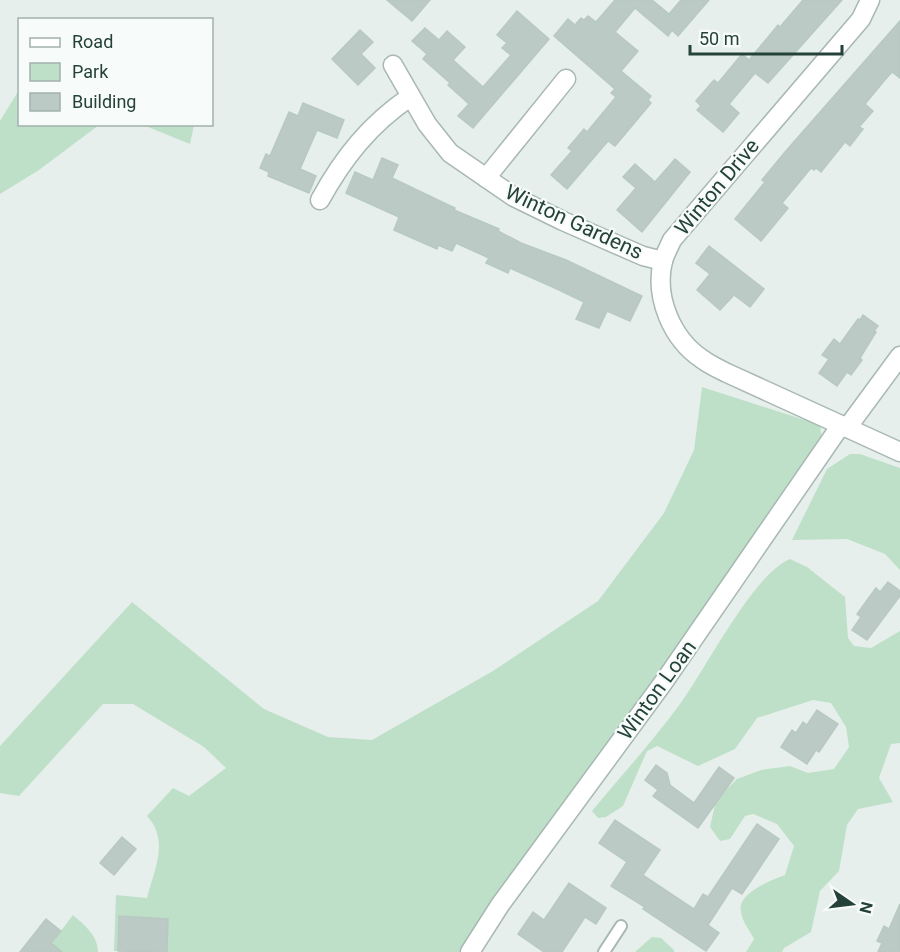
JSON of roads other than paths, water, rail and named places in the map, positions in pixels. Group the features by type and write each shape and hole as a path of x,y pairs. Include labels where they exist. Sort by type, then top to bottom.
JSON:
{"street":[{"name":"Winton Drive","path":"870,0 861,19 672,240 663,261 661,287 667,316 683,341 701,359 900,452"},
{"name":"Winton Gardens","path":"393,65 427,124 450,153 514,197 643,256 663,261"},
{"name":"Winton Gardens","path":"486,178 554,103 566,79"},
{"path":"320,200 337,169 360,142 387,113 410,97"},
{"name":"Winton Loan","path":"470,952 500,905 663,683 844,427 900,356"}],"lane":[{"path":"604,952 621,926"}]}
